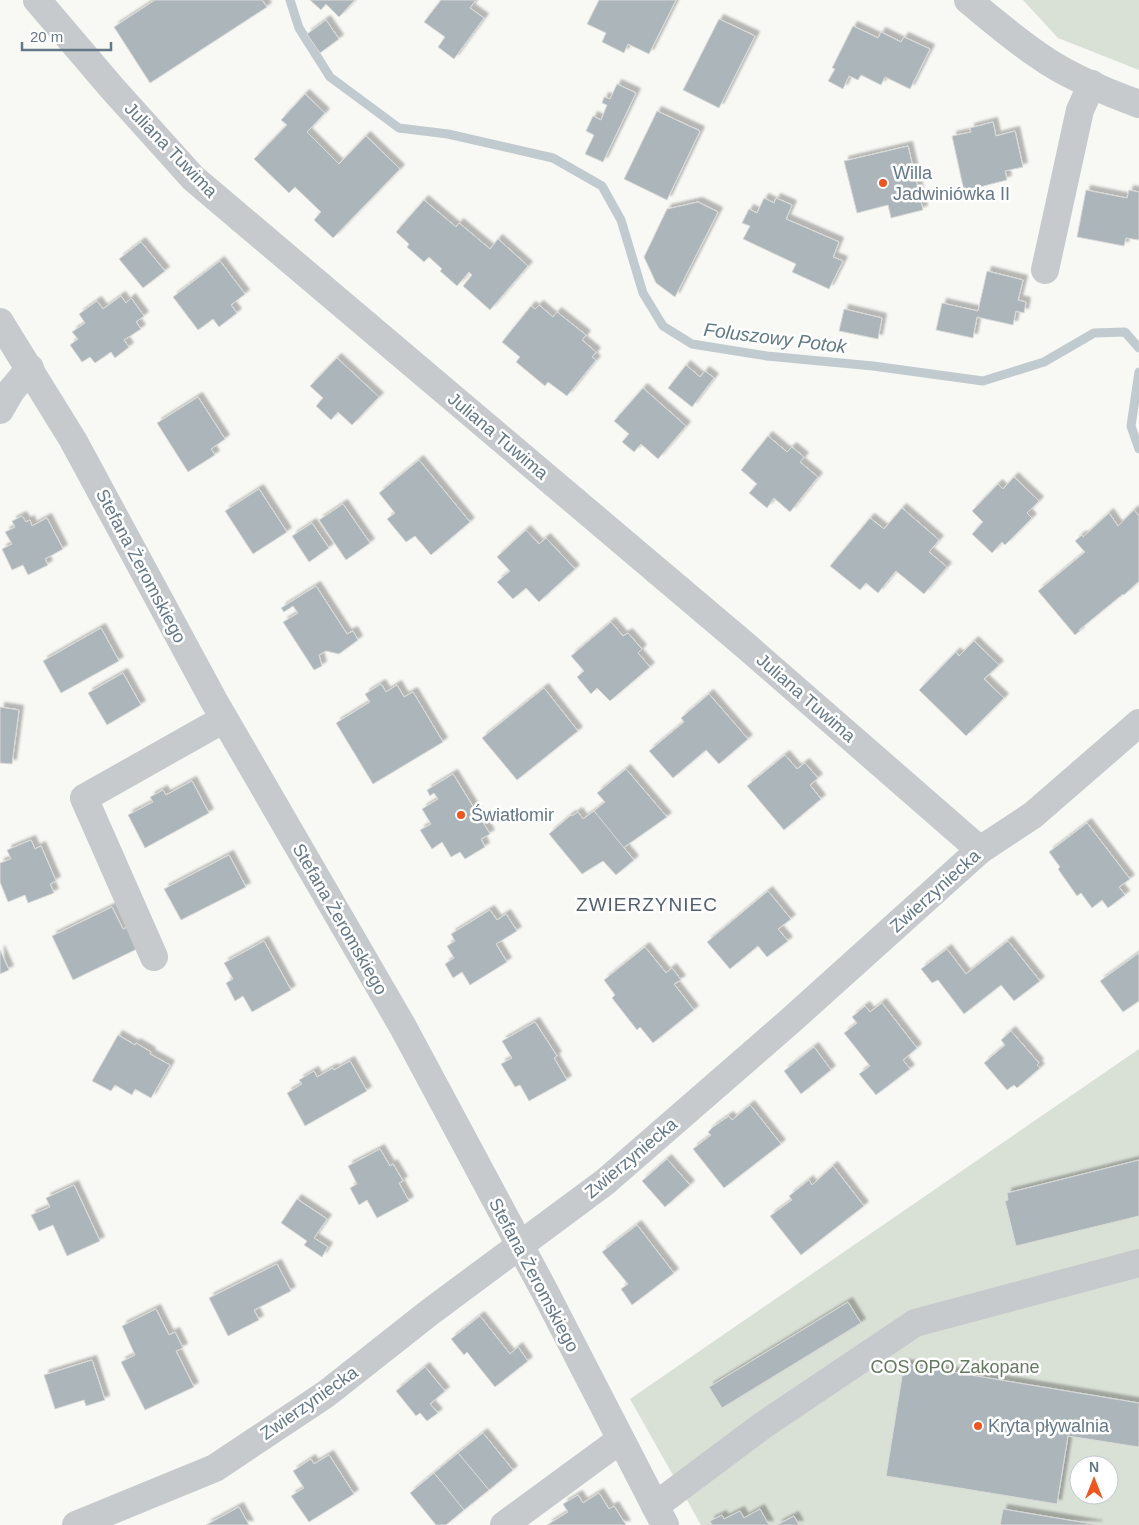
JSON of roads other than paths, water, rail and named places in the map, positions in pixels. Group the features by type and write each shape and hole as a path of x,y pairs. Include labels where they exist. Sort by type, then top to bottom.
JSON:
{"street":[{"name":"Juliana Tuwima","path":"37,0 112,88 193,178 746,646 980,850"},
{"path":"968,0 1038,56 1092,84 1139,104"},
{"path":"1045,270 1080,110 1092,84"},
{"name":"Stefana Żeromskiego","path":"0,322 73,440 224,719 403,1027 520,1245 660,1516"},
{"path":"0,410 11,391 30,368"},
{"path":"154,957 84,798 224,719"},
{"name":"Zwierzyniecka","path":"76,1525 215,1468 326,1394 430,1312 605,1182 789,1022 980,850 1032,815 1139,723"},
{"path":"660,1516 762,1426 915,1323 1139,1262"},
{"path":"504,1525 620,1440"}],"waterway":[{"name":"Foluszowy Potok","path":"290,0 299,28 330,77 399,128 448,134 553,158 602,186 621,220 643,293 663,326 692,344 767,356 873,366 983,381 1044,362 1094,333 1125,332 1139,348"},
{"name":"Foluszowy Potok","path":"1139,372 1131,426 1139,449"}],"place":[{"name":"Willa Jadwiniówka II","path":"883,183"},
{"name":"Światłomir","path":"461,815"},
{"name":"Kryta pływalnia","path":"978,1426"}],"district":[{"name":"ZWIERZYNIEC","path":"647,904"}],"park label":[{"name":"COS OPO Zakopane","path":"955,1367"}]}
